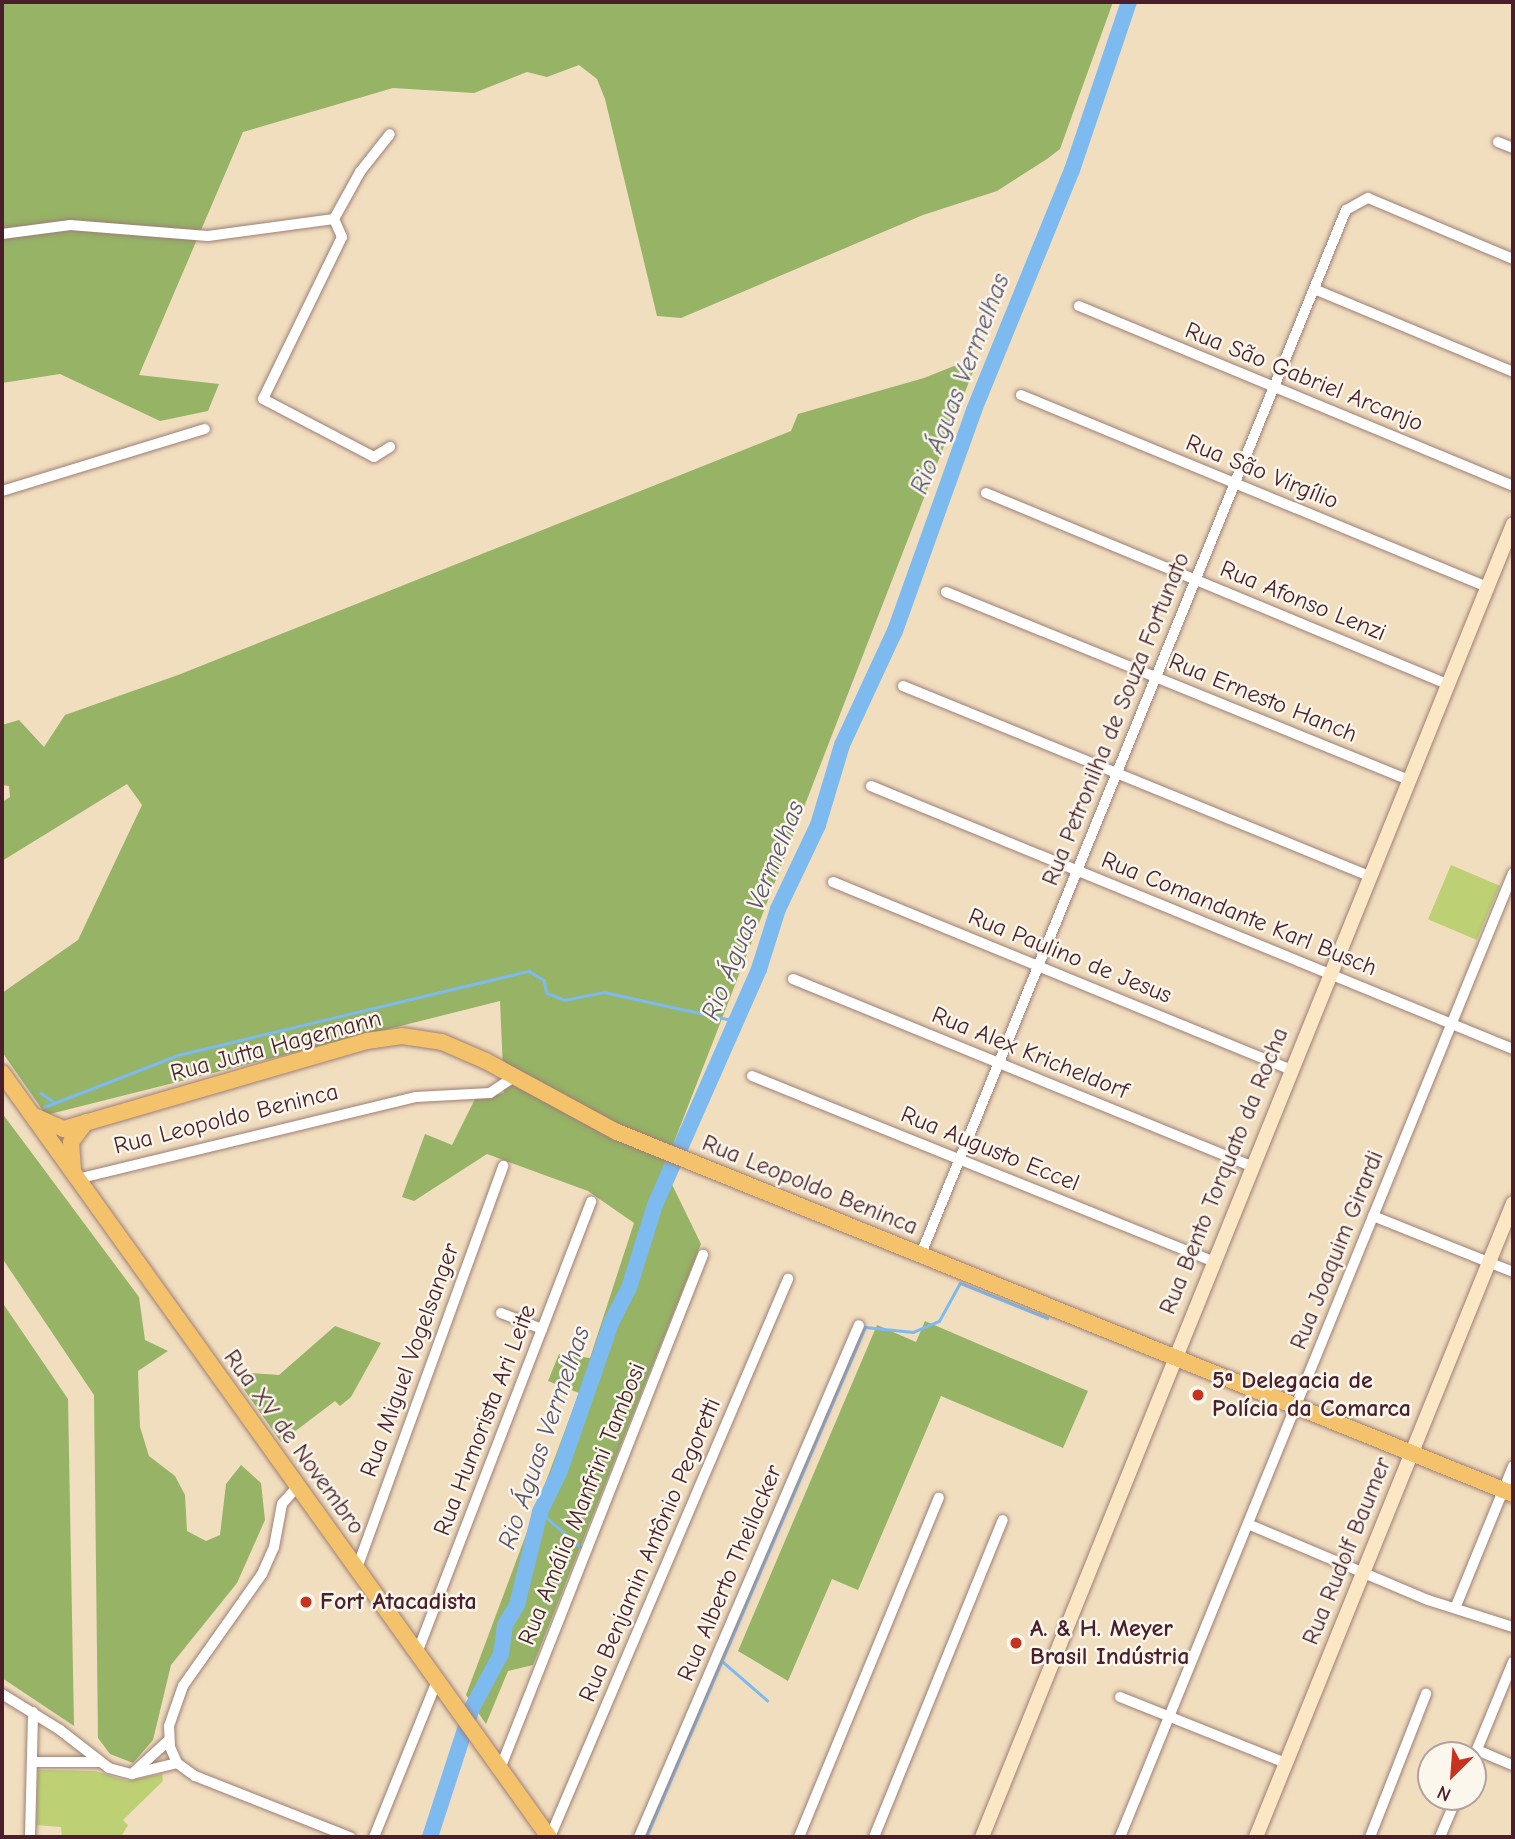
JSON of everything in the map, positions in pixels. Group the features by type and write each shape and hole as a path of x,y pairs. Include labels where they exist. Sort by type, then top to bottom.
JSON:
{"main road":[{"name":"Rua Jutta Hagemann","path":"32,1115 55,1128 86,1122 386,1037 442,1042 514,1077"},
{"name":"Rua XV de Novembro","path":"2,1073 550,1837"},
{"name":"Rua Leopoldo Beninca","path":"514,1077 591,1120 1508,1492"},
{"path":"77,1178 70,1148 86,1122"}],"street":[{"path":"334,219 360,172 390,134"},
{"path":"1498,142 1513,148"},
{"name":"Rua Petronilha de Souza Fortunato","path":"921,1254 1346,210 1354,202 1368,198 1513,259"},
{"path":"2,234 70,225 208,236 334,219"},
{"path":"334,219 341,227 342,237 263,399 374,457 390,447"},
{"path":"1314,289 1513,372"},
{"name":"Rua São Gabriel Arcanjo","path":"1079,306 1513,486"},
{"name":"Rua São Virgílio","path":"1021,395 1488,587"},
{"path":"2,491 205,429"},
{"name":"Rua Afonso Lenzi","path":"986,493 1448,684"},
{"name":"Rua Bento Torquato da Rocha","path":"982,1837 1212,1261 1513,524"},
{"name":"Rua Ernesto Hanch","path":"946,592 1409,780"},
{"path":"903,686 1369,876"},
{"name":"Rua Comandante Karl Busch","path":"871,786 1513,1049"},
{"name":"Rua Joaquim Girardi","path":"1120,1837 1513,873"},
{"name":"Rua Paulino de Jesus","path":"833,882 1290,1069"},
{"name":"Rua Alex Kricheldorf","path":"793,979 1251,1166"},
{"name":"Rua Augusto Eccel","path":"752,1076 1212,1261"},
{"name":"Rua Leopoldo Beninca","path":"77,1178 415,1097 490,1093 514,1077"},
{"name":"Rua Miguel Vogelsanger","path":"357,1568 503,1166"},
{"name":"Rua Humorista Ari Leite","path":"417,1653 591,1202"},
{"name":"Rua Rudolf Baumer","path":"1256,1837 1513,1203"},
{"path":"1373,1216 1513,1272"},
{"name":"Rua Amália Manfrini Tambosi","path":"500,1769 703,1255"},
{"name":"Rua Benjamin Antônio Pegoretti","path":"550,1837 788,1279"},
{"path":"501,1313 542,1329"},
{"name":"Rua Alberto Theilacker","path":"639,1837 859,1325"},
{"path":"1456,1606 1508,1492 1513,1466"},
{"path":"298,1486 282,1504 274,1547 262,1574 183,1686 173,1712 169,1740 177,1763 195,1776 349,1837"},
{"path":"799,1837 939,1498"},
{"path":"874,1837 1003,1520"},
{"path":"1248,1524 1428,1600 1456,1606 1513,1627"},
{"path":"1481,1741 1510,1680 1513,1662"},
{"path":"374,1837 437,1681"},
{"path":"2,1694 33,1712 98,1762 132,1774 177,1763"},
{"path":"1370,1837 1426,1694"},
{"path":"1120,1697 1286,1763"},
{"path":"30,1837 33,1712"},
{"path":"132,1774 169,1740"},
{"path":"1487,1757 1513,1765"},
{"path":"32,1762 98,1762"},
{"path":"1440,1837 1451,1811"}],"green space":[{"path":"2,2 1113,2 1060,149 1047,159 997,191 923,215 681,318 657,316 605,99 597,79 579,65 547,77 527,72 474,93 393,88 243,132 139,375 219,384 208,411 160,421 60,374 2,383"},
{"path":"979,356 664,1168 701,1244 533,1665 508,1671 486,1724 466,1695 579,1393 548,1381 559,1354 590,1358 634,1223 588,1191 487,1154 414,1201 402,1197 425,1134 452,1145 475,1099 504,1093 500,1001 46,1115 2,1052 2,993 78,940 142,805 127,784 2,861 2,802 10,797 9,786 2,785 2,725 19,720 44,747 65,715 178,675 791,431 798,414 924,378"},
{"path":"1451,865 1500,886 1477,940 1428,919"},
{"path":"2,1113 139,1297 145,1340 168,1351 138,1371 140,1427 149,1456 175,1476 185,1495 187,1531 206,1541 220,1535 226,1484 241,1465 261,1483 265,1520 237,1583 171,1665 153,1740 133,1763 110,1754 98,1738 94,1395 2,1258"},
{"path":"2,1302 68,1399 74,1726 2,1678"},
{"path":"925,1321 1088,1391 1063,1448 941,1396 858,1590 832,1579 788,1681 738,1651 877,1325 916,1342"},
{"path":"335,1326 381,1343 351,1397 340,1406 335,1401 281,1442 241,1385 251,1373 279,1375"},
{"path":"38,1770 95,1771 127,1781 162,1774 163,1781 123,1820 128,1825 121,1837 62,1837 61,1827 36,1825"}],"waterway":[{"name":"Rio Águas Vermelhas","path":"430,1837 472,1708 501,1654 505,1625 517,1605 540,1512 559,1473 612,1321 629,1288 655,1205 759,969 778,909 818,825 842,745 895,631 974,410 1072,170 1129,2"},
{"path":"44,1107 178,1055 529,971 544,980 547,993 564,1000 604,992 727,1019 738,1017"},
{"path":"41,1093 54,1102"},
{"path":"646,1837 865,1327 913,1332 939,1321 960,1283 1047,1318"},
{"path":"540,1512 581,1547"},
{"path":"722,1661 767,1700"}],"place":[{"name":"5ª Delegacia de Polícia da Comarca","path":"1198,1395"},
{"name":"Fort Atacadista","path":"306,1602"},
{"name":"A. & H. Meyer Brasil Indústria","path":"1016,1643"}]}
